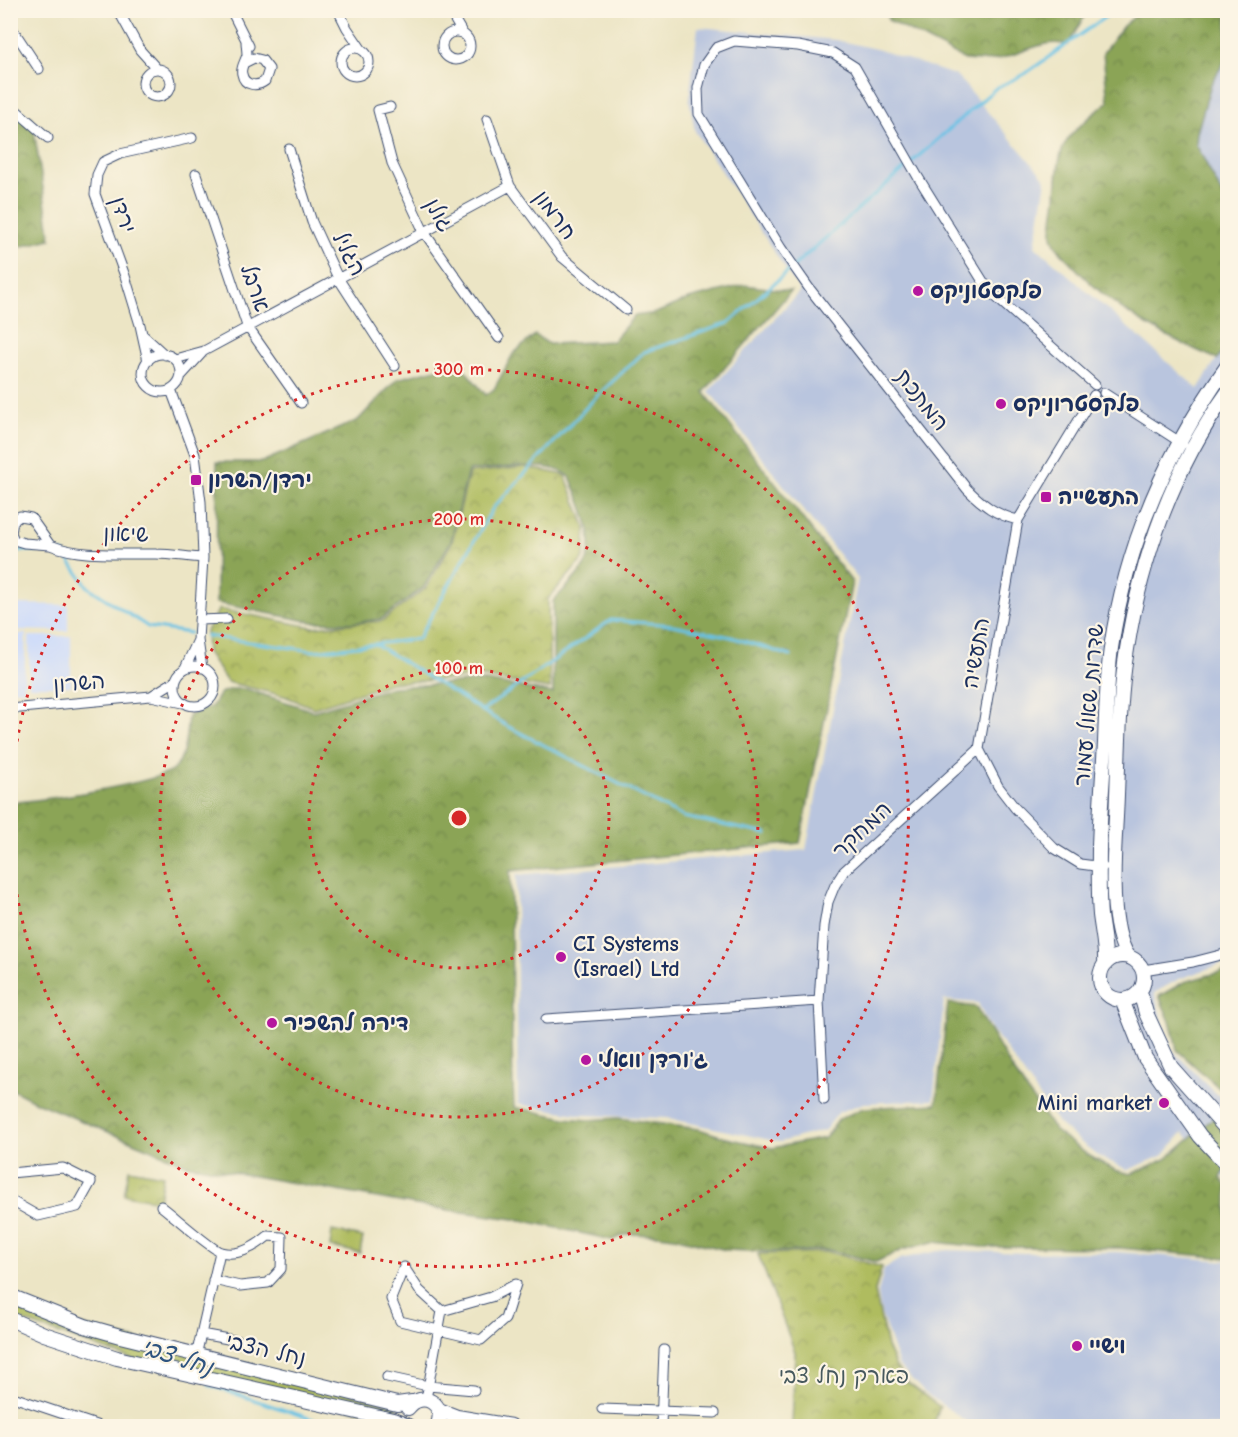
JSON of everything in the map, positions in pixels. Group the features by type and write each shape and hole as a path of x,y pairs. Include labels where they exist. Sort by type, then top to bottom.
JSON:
{"street":[{"path":"118,10 140,50 157,69 168,74 171,81 170,89 164,95 154,96 147,92 144,86 145,69 140,50"},
{"path":"231,10 246,40 259,58 266,62 269,69 268,77 262,83 255,85 245,81 242,74 247,50 246,40"},
{"path":"338,10 347,28 367,56 367,68 362,74 355,76 348,74 342,68 347,28"},
{"path":"448,10 468,40 469,48 466,56 456,60 446,56 442,49 449,26 448,10"},
{"path":"10,25 39,69"},
{"path":"447,35 455,32 463,34"},
{"name":"המתכת","path":"1018,520 1003,517 986,507 967,489 809,288 781,248 699,114 698,88 704,65 716,48 734,41 798,46 832,53 855,67 918,177 989,291 1098,391 1193,449"},
{"path":"345,52 354,48 362,50"},
{"path":"244,63 250,59 259,58"},
{"path":"144,78 149,72 157,69"},
{"path":"10,105 48,138"},
{"name":"גולן","path":"390,107 378,110 392,163 424,232 499,338"},
{"name":"חרמון","path":"488,119 510,186 562,257 626,310"},
{"name":"ירדן","path":"148,361 125,276 95,194 97,175 103,162 120,153 192,138"},
{"name":"הגליל","path":"289,149 312,222 338,278 395,366"},
{"name":"ארבל","path":"196,174 248,326 301,403"},
{"path":"175,359 204,351 510,186"},
{"path":"142,334 165,355 175,359 181,368 181,376"},
{"path":"165,355 154,356 143,369 142,378 145,384 159,392 171,390 176,386 181,376 204,351"},
{"name":"שדרות שאול עמור","path":"1105,964 1099,867 1107,692 1116,622 1125,580 1138,538 1164,473 1209,392 1227,365"},
{"path":"171,390 195,455 201,502 203,558 198,640 202,668"},
{"name":"התעשיה","path":"979,749 1018,520 1098,391"},
{"name":"שדרות שאול עמור","path":"1128,956 1122,947 1119,935 1114,868 1123,692 1129,639 1140,584 1152,543 1178,479 1227,392"},
{"name":"שיאון","path":"50,545 62,550 90,553 159,554 203,558"},
{"path":"199,620 227,619"},
{"path":"185,668 196,666 202,668 213,678 214,690 208,702 196,706 183,703 175,693 177,676 185,668 198,640"},
{"name":"השרון","path":"151,696 175,681"},
{"name":"השרון","path":"10,709 151,696 183,703"},
{"path":"979,749 998,786 1009,801 1054,848 1080,864 1114,868"},
{"name":"המחקר","path":"824,1100 819,1002 824,926 828,902 835,885 844,871 979,749"},
{"path":"1143,970 1193,962 1227,953"},
{"path":"1128,956 1134,959 1143,970 1144,985 1140,992 1129,999 1122,1000 1108,995 1103,989 1100,975 1105,964 1113,957 1128,956"},
{"path":"1140,992 1146,1013 1171,1067 1227,1131"},
{"path":"1122,1000 1145,1058 1200,1136 1227,1166"},
{"path":"546,1019 819,1002"},
{"path":"10,1173 63,1168 91,1182 77,1207 38,1216 10,1200"},
{"path":"162,1206 220,1252 239,1253 254,1247 268,1236 282,1237 281,1269 268,1283 240,1287 213,1280"},
{"path":"196,1356 220,1252"},
{"path":"404,1267 419,1290 442,1311 491,1297 516,1284 505,1319 481,1340 400,1321 391,1299 404,1267"},
{"name":"נחל הצבי","path":"10,1296 85,1326 196,1356 397,1404 422,1396"},
{"path":"422,1396 442,1311"},
{"name":"נחל הצבי","path":"10,1319 45,1334 117,1358 393,1419 408,1426"},
{"path":"201,1334 244,1342"},
{"path":"662,1426 664,1350"},
{"path":"387,1377 436,1405 441,1416 437,1426"},
{"path":"408,1426 406,1410 422,1396 474,1390"},
{"path":"10,1396 99,1426"},
{"path":"602,1409 715,1413"},
{"path":"439,1410 457,1417 511,1426"}],"shaded area":[{"path":"698,27 836,40 880,50 957,76 1046,180 1035,246 1198,389 1227,343 1227,962 1179,979 1154,993 1172,1050 1227,1104 1227,1180 1183,1132 1164,1155 1128,1170 1096,1155 1059,1124 987,1022 978,1003 944,1000 933,1100 864,1103 839,1112 825,1130 780,1142 666,1118 582,1115 518,1104 516,875 806,850 858,579 709,391 800,291 695,131 689,99"},
{"path":"1227,35 1227,224 1182,143"},
{"path":"11,604 68,605 68,631 11,630"},
{"path":"11,634 26,634 24,690 11,689"},
{"path":"29,636 71,636 71,686 29,686"},
{"path":"943,1250 1025,1253 1117,1252 1227,1261 1227,1426 973,1426 924,1392 899,1366 881,1313 878,1293 884,1269 900,1259"}],"green space":[{"path":"886,10 1091,11 1085,15 1068,45 1059,43 1042,45 998,59 982,61 965,60 888,20"},
{"path":"1141,11 1227,11 1227,57 1211,84 1196,144 1227,204 1227,347 1217,359 1156,330 1119,307 1085,278 1056,246 1052,235 1058,173 1063,148 1077,129 1108,102 1103,53 1123,26"},
{"path":"10,115 32,117 51,239 11,249"},
{"path":"744,285 791,291 704,392 852,582 800,843 510,871 514,1107 565,1118 589,1120 618,1118 699,1129 772,1148 825,1138 839,1119 863,1108 936,1104 948,1003 976,1007 1011,1067 1054,1130 1088,1155 1115,1170 1131,1174 1166,1159 1227,1106 1227,1167 1221,1178 1227,1186 1227,1258 1120,1248 983,1247 933,1242 902,1250 876,1262 829,1250 771,1252 726,1250 659,1235 628,1234 612,1240 521,1220 433,1208 186,1164 38,1103 11,1089 10,802 95,791 146,780 174,769 181,758 185,744 188,716 212,706 220,693 232,689 246,689 314,711 392,687 485,681 553,693 553,601 584,566 590,544 587,521 579,497 570,477 562,471 521,466 468,471 451,541 424,587 381,619 351,623 312,622 216,603 217,462 262,462 358,420 397,379 459,363 486,395 494,389 513,354 535,335 549,344 613,341 634,316 656,313 689,299"},
{"path":"525,467 565,475 586,528 584,558 548,599 550,689 484,677 391,683 314,708 284,696 227,682 207,652 206,631 219,609 312,627 382,621 426,588 452,542 469,473"},
{"path":"1228,970 1227,1095 1177,1050 1171,1024 1159,996 1184,982"},
{"path":"129,1169 163,1175 159,1201 124,1195"},
{"path":"332,1231 363,1237 360,1253 330,1247"},
{"name":"פארק נחל צבי","path":"829,1252 882,1267 875,1291 887,1347 896,1367 908,1383 940,1407 933,1426 792,1426 795,1352 758,1254"},
{"path":"10,1298 64,1321 398,1406 396,1419 149,1365 11,1317"}],"waterway":[{"path":"206,636 314,651 418,639 493,508 596,397 644,352 729,323 996,88 1025,74 1115,10"},
{"path":"10,551 55,550"},
{"path":"63,552 88,587 148,627 190,633"},
{"path":"482,711 611,620 673,625 731,637 791,656"},
{"path":"375,644 507,726 683,817 767,834"},
{"name":"נחל צבי","path":"209,1385 333,1426"}],"place":[{"name":"פלקסטוניקס","path":"918,291"},
{"name":"פלקסטרוניקס","path":"1001,404"},
{"name":"ירדן/השרון","path":"196,480"},
{"name":"התעשייה","path":"1046,497"},
{"name":"CI Systems (Israel) Ltd","path":"561,957"},
{"name":"דירה להשכיר","path":"272,1023"},
{"name":"ג'ורדן וואלי","path":"586,1060"},
{"name":"Mini market","path":"1164,1103"},
{"name":"וישיי","path":"1077,1346"}]}
